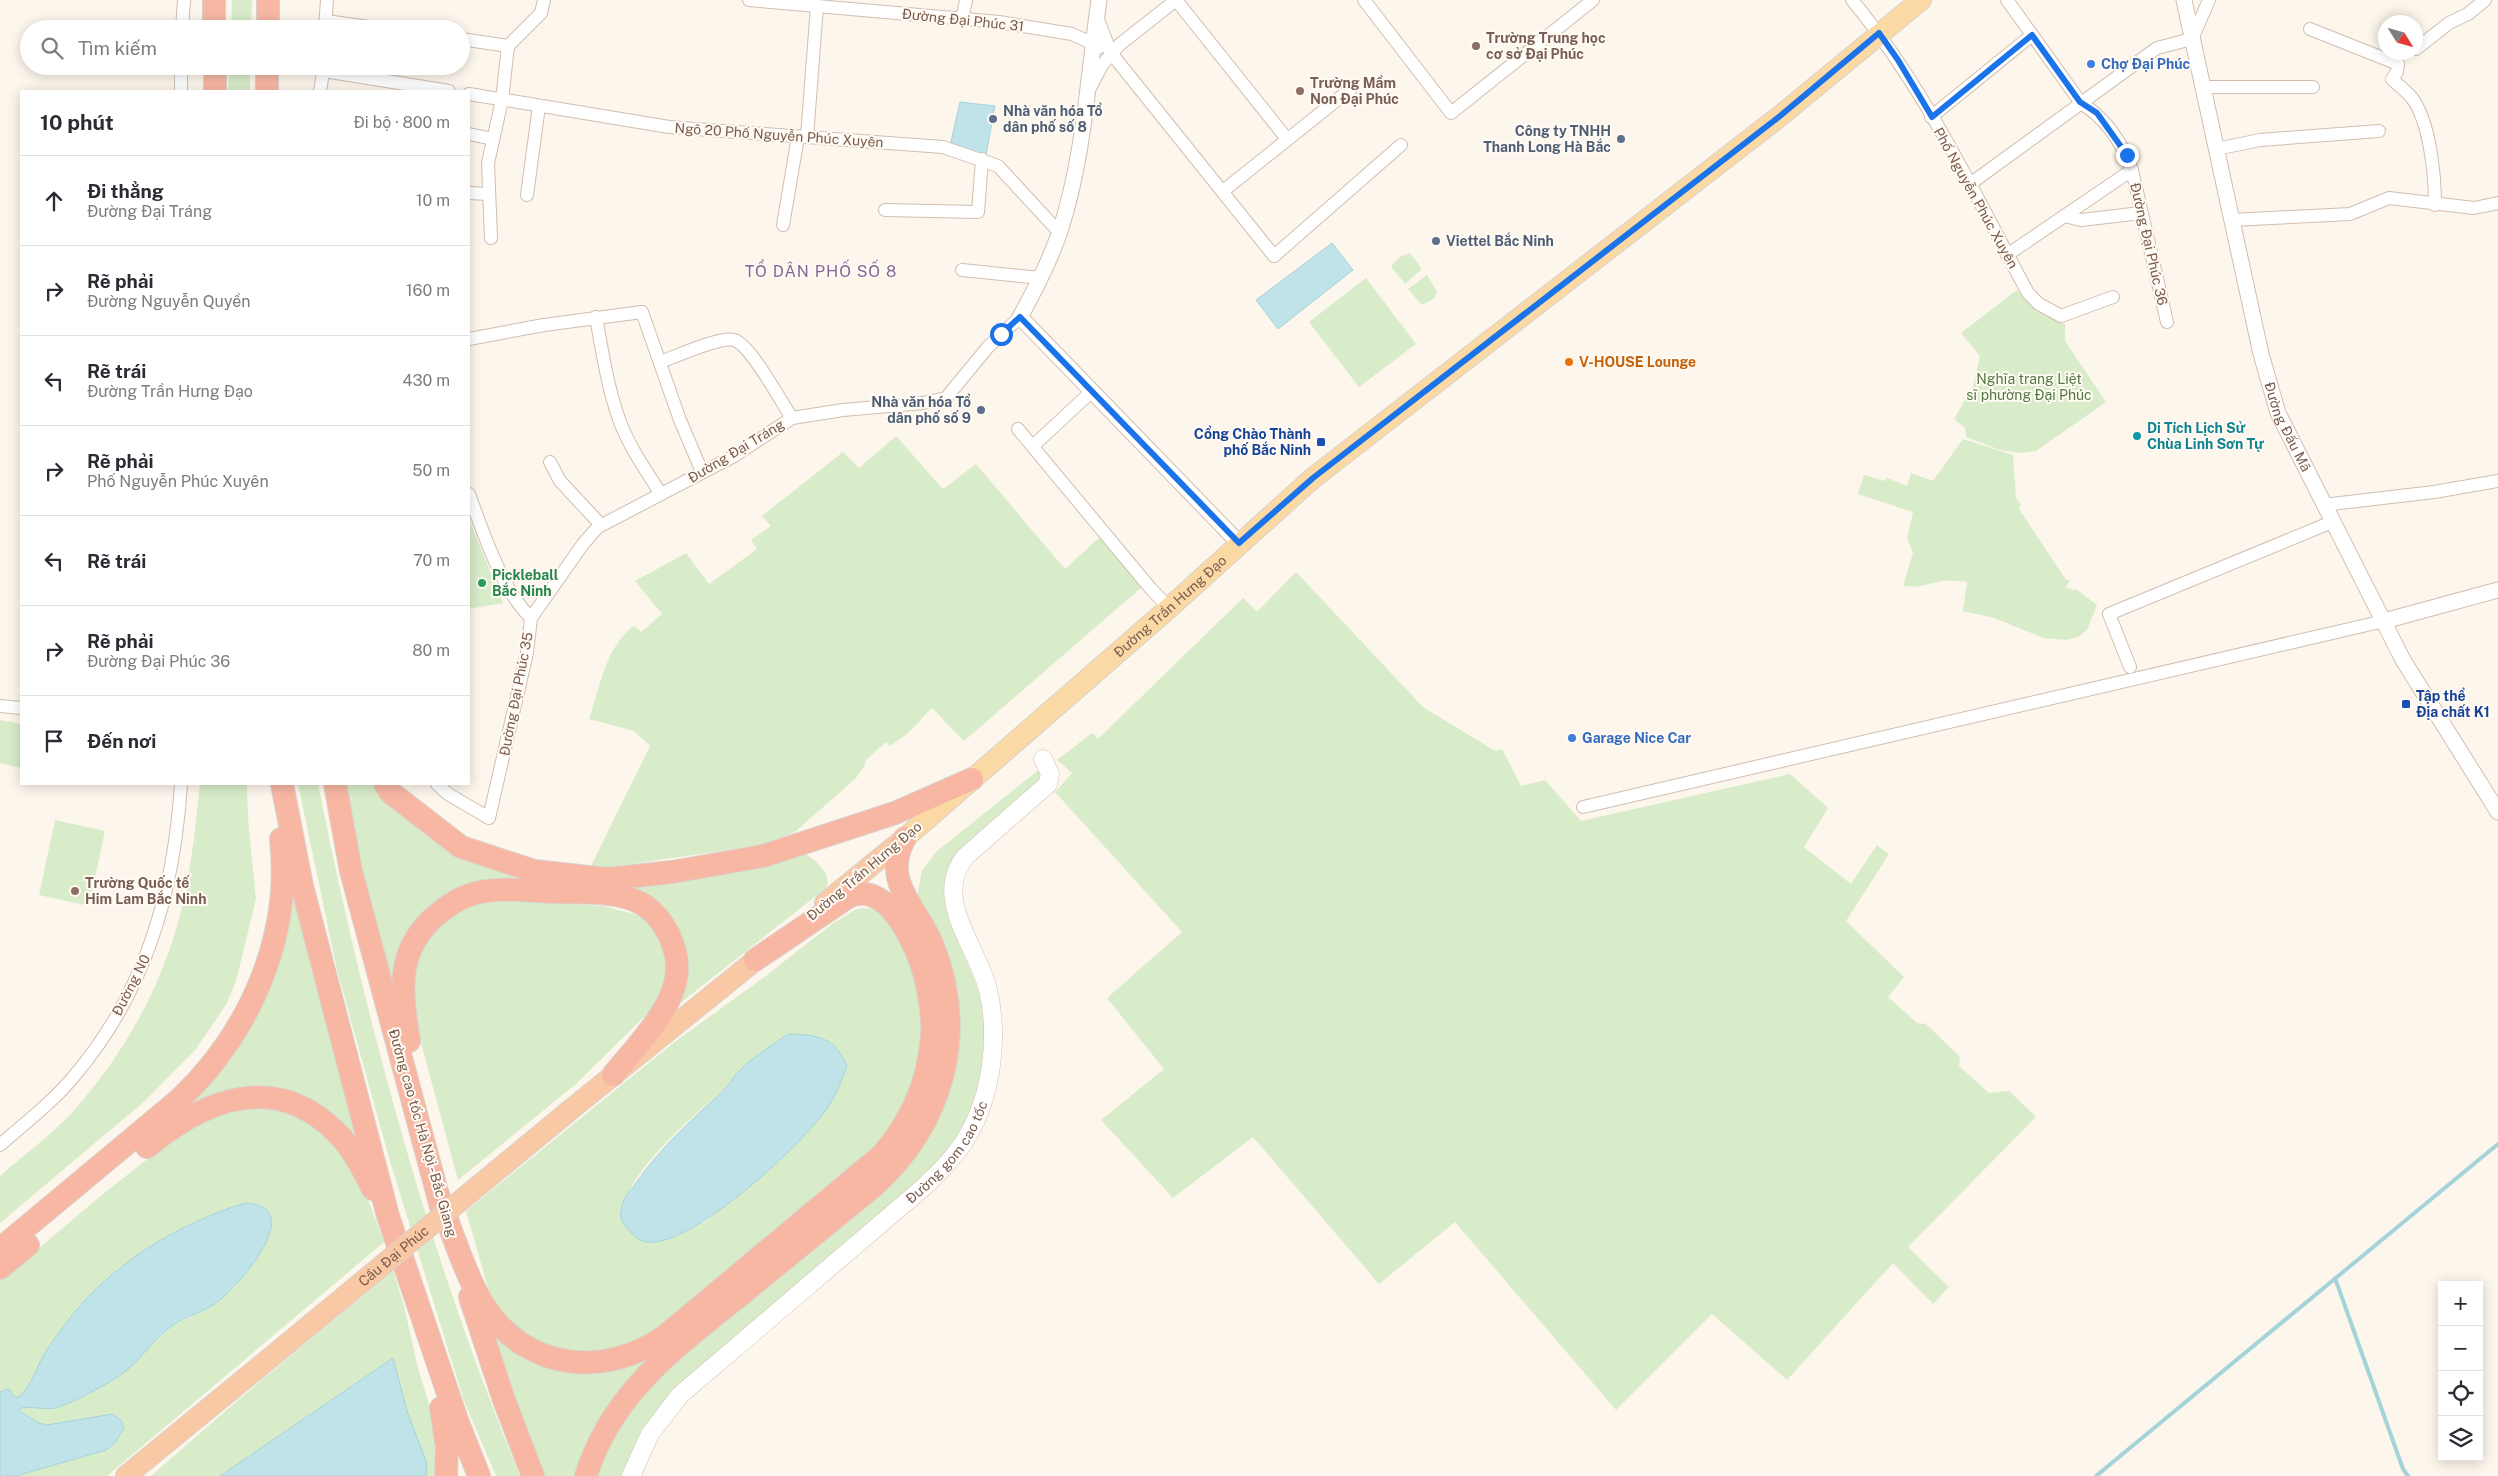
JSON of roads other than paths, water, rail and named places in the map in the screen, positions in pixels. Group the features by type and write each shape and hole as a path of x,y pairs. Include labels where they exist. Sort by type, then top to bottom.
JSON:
{"highway":[{"path":"214,0 214,20"},
{"path":"268,0 268,20"},
{"path":"215,75 215,90"},
{"path":"266,90 267,75"},
{"path":"386,785 390,792 461,847 534,871 607,879 672,872 763,856 895,813 972,779"},
{"path":"0,1249 180,1099 211,1066 242,1022 252,1004 264,971 281,898 282,851 272,785"},
{"path":"282,785 302,886 388,1216 458,1424 479,1476"},
{"name":"Đường cao tốc Hà Nội - Bắc Giang","path":"334,785 352,871 437,1192 504,1400 534,1476"},
{"path":"586,1476 604,1430 628,1396 643,1379 677,1347 874,1186 897,1164 923,1127 944,1070 948,1038 947,1009 942,974 933,945 899,886 898,859 905,838"},
{"name":"Đường Trần Hưng Đạo","path":"569,1111 905,838"},
{"path":"426,1153 406,1018 404,972 412,943 425,926 443,910 469,896 507,890 607,894 625,897 638,903 657,917 668,933 674,948 678,971 675,984 652,1028 613,1075"},
{"path":"437,1192 485,1306 506,1330 530,1348 560,1360 597,1363 614,1361 634,1354 665,1336 882,1155 908,1118 926,1076 932,1030 927,983 910,939 896,914 881,900 865,894 848,897 755,960"},
{"path":"0,1268 168,1130 198,1112 236,1098 254,1096 281,1100 298,1105 318,1117 340,1135 348,1146 388,1216"},
{"name":"Cầu Đại Phúc","path":"126,1476 569,1111"},
{"path":"406,1272 421,1348 444,1421 448,1447 446,1476"}],"main road":[{"name":"Đường Trần Hưng Đạo","path":"905,838 1169,608 1313,478 1780,116 1921,0"},
{"name":"Đường gom cao tốc","path":"631,1476 650,1434 680,1395 925,1186 951,1158 967,1137 991,1066 992,1017 982,969 953,900 953,877 958,865 966,856 1048,784 1050,774 1043,759"}],"street":[{"path":"183,20 184,0"},
{"path":"325,20 327,0"},
{"path":"491,238 488,163 502,100 508,46 541,13 544,0"},
{"name":"Đường Đại Phúc 31","path":"749,0 826,4 962,19 1072,34 1095,43 1111,53"},
{"path":"962,19 966,0"},
{"path":"1099,0 1095,43 1071,190 1059,232 1040,278 1020,317 1239,543"},
{"path":"1086,94 1111,53 1134,31 1176,0 1287,139"},
{"path":"1364,0 1451,113 1593,0"},
{"name":"Phố Nguyễn Phúc Xuyên","path":"1852,0 1898,60 1970,184 2028,293 2039,304 2061,316 2113,297"},
{"name":"Đường Đại Phúc 36","path":"2007,0 2080,102 2097,113 2117,139 2132,170 2166,322"},
{"name":"Đường Đấu Mã","path":"2184,0 2231,220 2274,401 2323,505 2403,660 2498,812"},
{"path":"1970,184 2080,102 2157,48 2192,39 2209,0"},
{"path":"2423,43 2449,23 2468,14 2485,0"},
{"path":"783,225 802,137 826,4"},
{"path":"1097,17 1111,53 1274,256 1401,145"},
{"path":"2310,29 2398,64"},
{"path":"1932,117 2032,35"},
{"path":"470,40 508,46"},
{"path":"2402,60 2398,64 2397,72 2392,79 2412,99 2426,132 2435,176 2435,205"},
{"path":"181,75 181,90"},
{"path":"320,90 323,75"},
{"path":"358,75 443,90"},
{"path":"2202,87 2313,87"},
{"path":"1223,191 1352,88"},
{"name":"Ngõ 20 Phố Nguyễn Phúc Xuyên","path":"470,94 669,126 943,147 998,166 1059,232"},
{"path":"527,195 539,106"},
{"path":"2216,149 2260,140 2379,131"},
{"path":"470,134 493,138"},
{"path":"885,210 978,212 982,159"},
{"path":"2007,255 2132,170"},
{"path":"470,193 489,194"},
{"path":"2231,220 2350,214 2389,198 2410,199 2435,205 2474,208 2498,203"},
{"path":"2064,216 2081,220 2141,214"},
{"path":"962,270 1040,278"},
{"path":"470,339 596,317 642,312 680,420 702,472"},
{"path":"596,317 618,417 638,458 661,494"},
{"name":"Đường Đại Tráng","path":"531,618 583,544 601,525 734,456 792,418 843,410 923,403 946,398 988,347 1020,317"},
{"path":"660,362 719,342 733,340 742,345 754,358 792,418"},
{"path":"1033,446 1092,391"},
{"path":"1018,429 1151,589 1169,608"},
{"path":"550,462 560,481 601,525"},
{"path":"2323,505 2434,492 2498,481"},
{"name":"Đường Đại Phúc 35","path":"438,785 448,794 489,818 528,653 531,618 520,606 494,560 470,497"},
{"path":"2130,666 2109,614 2332,522"},
{"path":"1583,807 2384,621 2498,590"},
{"path":"0,706 20,708"},
{"name":"Đường N0","path":"0,1145 75,1076 96,1049 134,987 160,918 174,854 181,785"}],"water":[{"path":"960,102 995,106 986,155 950,146"},
{"path":"1332,243 1353,270 1278,329 1256,300"},
{"path":"788,1034 808,1035 824,1039 836,1048 842,1056 847,1066 830,1104 817,1121 774,1166 719,1211 691,1228 667,1239 647,1242 637,1238 622,1221 621,1216 623,1203 630,1190 665,1146 723,1091 742,1068"},
{"path":"245,1203 263,1208 271,1218 270,1232 252,1266 226,1295 211,1306 172,1326 132,1366 104,1385 55,1408 21,1408 19,1411 39,1423 47,1425 112,1414 121,1420 124,1428 115,1443 106,1450 16,1476 0,1476 0,1392 7,1389 10,1390 14,1397 19,1397 31,1381 46,1351 81,1304 144,1250 193,1223"},
{"path":"393,1358 407,1411 427,1464 426,1476 220,1476"}],"waterway":[{"path":"2096,1476 2498,1144"},
{"path":"2335,1278 2403,1469 2408,1476"}],"place":[{"name":"Trường Trung học cơ sở Đại Phúc","path":"1476,46"},
{"name":"Chợ Đại Phúc","path":"2091,64"},
{"name":"Trường Mầm Non Đại Phúc","path":"1300,91"},
{"name":"Nhà văn hóa Tổ dân phố số 8","path":"993,119"},
{"name":"Công ty TNHH Thanh Long Hà Bắc","path":"1621,139"},
{"name":"Viettel Bắc Ninh","path":"1436,241"},
{"name":"V-HOUSE Lounge","path":"1569,362"},
{"name":"Nhà văn hóa Tổ dân phố số 9","path":"981,410"},
{"name":"Di Tích Lịch Sử Chùa Linh Sơn Tự","path":"2137,436"},
{"name":"Cổng Chào Thành phố Bắc Ninh","path":"1321,442"},
{"name":"Pickleball Bắc Ninh","path":"482,583"},
{"name":"Tập thể Địa chất K1","path":"2406,704"},
{"name":"Garage Nice Car","path":"1572,738"},
{"name":"Trường Quốc tế Him Lam Bắc Ninh","path":"75,891"}],"district":[{"name":"TỔ DÂN PHỐ SỐ 8","path":"821,271"}],"park label":[{"name":"Nghĩa trang Liệt sĩ phường Đại Phúc","path":"2029,388"}]}
